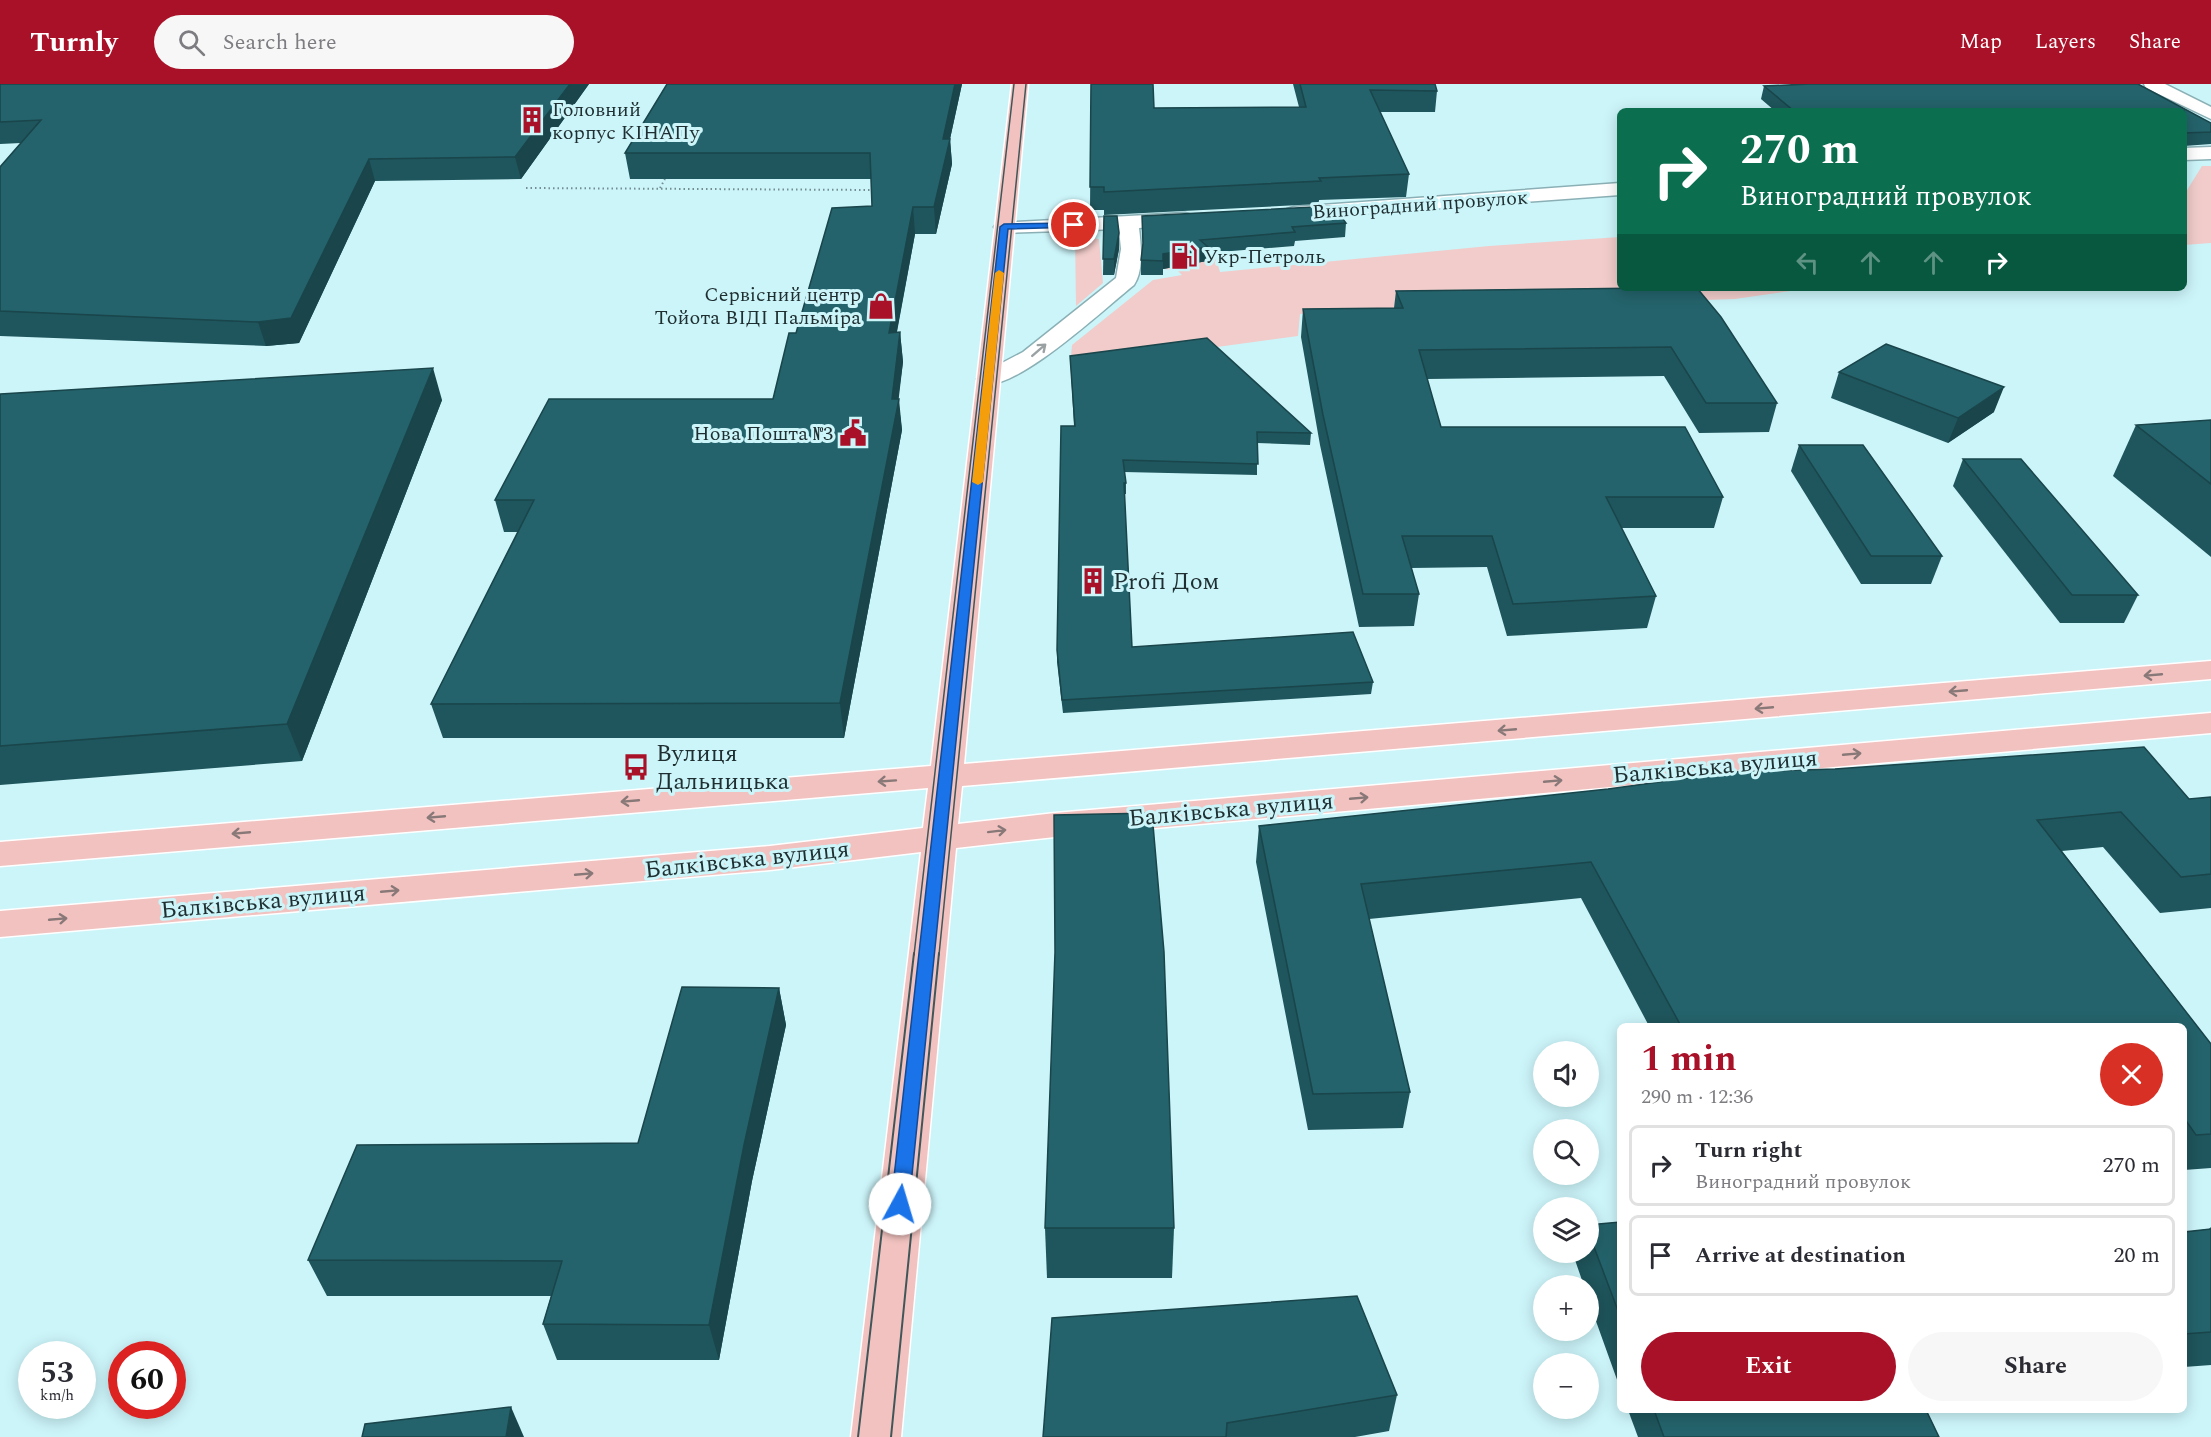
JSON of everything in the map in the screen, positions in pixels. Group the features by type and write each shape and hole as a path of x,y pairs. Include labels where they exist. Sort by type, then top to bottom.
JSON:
{"main road":[{"path":"876,1437 1020,84"},
{"path":"0,854 2211,670"},
{"name":"Балківська вулиця","path":"0,924 770,858 1055,825 2211,723"}],"street":[{"path":"2152,84 2211,114"},
{"path":"2187,154 2211,153"},
{"name":"Виноградний провулок","path":"1277,214 1617,189"},
{"path":"1004,227 1208,218"},
{"path":"988,379 1031,357 1126,280 1131,249 1128,222"}],"path":[{"path":"659,189 665,179"},
{"path":"526,188 872,189 876,179"}],"shaded area":[{"path":"2202,166 2211,166 2211,243 2187,245 2187,190"},
{"path":"1207,227 1220,272 1489,246 1617,237 1617,291 1791,291 1735,299 1300,314 1298,336 1070,367 1072,345 1153,280 1182,275 1177,270 1150,268"},
{"path":"1075,236 1099,239 1103,283 1076,306"}],"building":[{"path":"0,84 570,84 515,157 369,159 291,318 258,322 0,311 0,167 41,120 0,122"},
{"path":"667,84 955,84 943,139 950,139 934,207 913,207 889,333 900,332 892,399 899,399 840,703 431,704 534,500 495,500 549,399 773,399 789,333 796,333 832,208 872,206 870,153 625,153"},
{"path":"1091,84 1153,84 1154,108 1306,107 1300,84 1435,84 1437,91 1370,90 1409,174 1319,178 1321,181 1104,192 1104,187 1090,187"},
{"path":"2138,84 2183,108 1790,108 1764,86"},
{"path":"2187,110 2211,123 2211,132 2187,133"},
{"path":"1333,206 1346,223 1292,227 1295,232 1200,240 1208,247 1163,254 1163,261 1141,260 1142,216"},
{"path":"1104,216 1117,216 1119,233 1114,259 1103,259"},
{"path":"1617,288 1617,291 1699,291 1721,317 1777,403 1706,403 1671,347 1419,350 1441,427 1685,427 1723,497 1606,497 1656,596 1513,604 1492,536 1402,536 1419,594 1363,594 1323,415 1303,309 1403,308 1396,291"},
{"path":"1207,338 1311,433 1257,432 1258,464 1123,460 1126,483 1124,483 1132,647 1353,632 1373,682 1062,700 1057,650 1061,426 1075,426 1070,356"},
{"path":"1886,344 2004,387 1958,418 1839,372"},
{"path":"433,368 287,724 0,746 0,394"},
{"path":"2211,420 2211,484 2136,425"},
{"path":"1799,445 1863,445 1942,556 1871,556"},
{"path":"1963,459 2021,459 2138,595 2072,595"},
{"path":"2144,747 2189,799 2211,797 2211,874 2181,877 2121,812 2037,820 2211,1044 2211,1134 2196,1135 2187,1122 2187,1023 1679,1023 1591,862 1361,884 1410,1092 1313,1094 1259,826 1608,789 1733,772 1835,769"},
{"path":"1152,813 1164,952 1174,1228 1045,1228 1055,952 1054,815"},
{"path":"682,987 779,988 744,1145 709,1325 543,1324 562,1261 308,1260 357,1145 638,1143"},
{"path":"1617,1222 1617,1308 1599,1260 1599,1224"},
{"path":"2211,1229 2211,1332 2187,1334 2187,1232"},
{"path":"1357,1296 1397,1395 1227,1423 1226,1437 1043,1437 1052,1318"},
{"path":"511,1407 506,1437 362,1437 365,1424"},
{"path":"1655,1413 1927,1413 1939,1437 1664,1437"}],"tram line":[{"path":"914,955 1014,84"},
{"path":"939,955 1026,84"},
{"path":"858,1437 914,953"},
{"path":"891,1437 939,953"}],"slow traffic":[{"path":"978,482 999,273"}],"place":[{"name":"Головний корпус КІНАПу","path":"532,120"},
{"name":"Укр-Петроль","path":"1184,256"},
{"name":"Сервісний центр Тойота ВІДІ Пальміра","path":"881,306"},
{"name":"Нова Пошта №3","path":"853,433"},
{"name":"Profi Дом","path":"1093,581"},
{"name":"Вулиця Дальницька","path":"636,767"}],"route":[{"path":"900,1204 1004,227 1074,225"}]}
